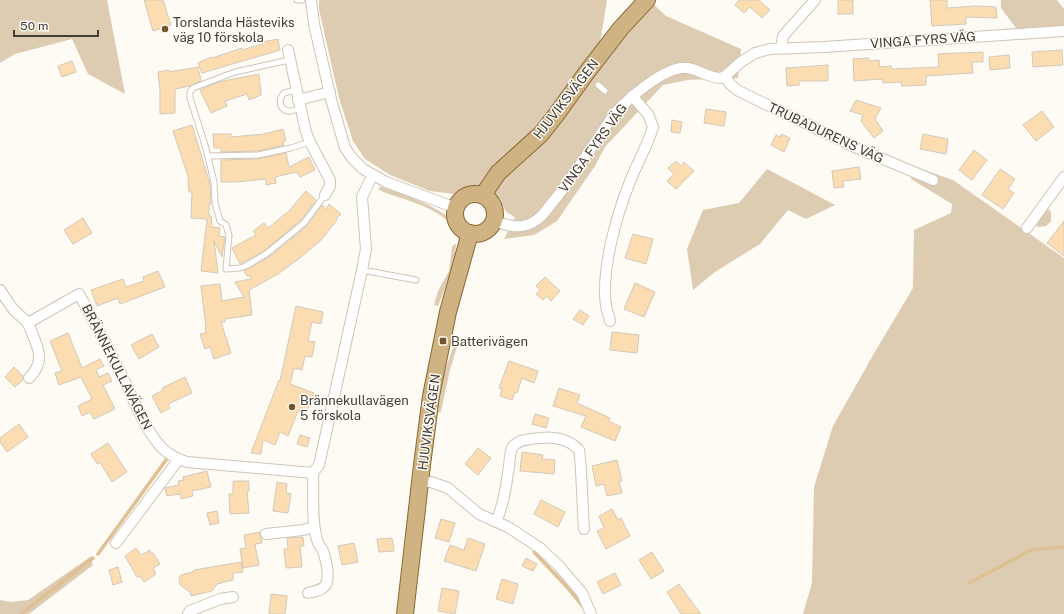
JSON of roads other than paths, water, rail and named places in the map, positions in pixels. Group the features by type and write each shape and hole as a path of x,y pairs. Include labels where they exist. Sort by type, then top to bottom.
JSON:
{"main road":[{"name":"HJUVIKSVÄGEN","path":"483,195 498,173 541,134 621,28 648,0"},
{"path":"475,194 483,195 489,199 493,205 495,211 494,221 490,228 484,232 477,234 464,231 455,217 456,208 460,200 475,194"},
{"name":"HJUVIKSVÄGEN","path":"405,614 427,421 436,367 456,280 470,233"}],"street":[{"path":"311,0 314,24 345,148 357,164 372,176 404,190 456,208"},
{"path":"782,48 783,36 815,0"},
{"name":"VINGA FYRS VÄG","path":"494,221 511,226 526,225 535,222 563,190 615,113 632,96 652,82 680,68 695,70 718,78 725,76 741,62 755,53 770,49 1064,31"},
{"path":"288,55 310,142 330,180 330,186 325,195"},
{"name":"TRUBADURENS VÄG","path":"725,76 734,87 750,97 859,149 933,180"},
{"path":"300,104 330,92"},
{"path":"610,321 606,308 606,272 614,234 629,184 653,127 648,114 632,96"},
{"path":"308,593 323,589 328,581 328,567 314,527 313,473 319,465 362,270 366,249 362,197 372,176"},
{"path":"1027,228 1060,189 1064,177"},
{"path":"0,290 13,309 28,324 36,344 40,360 36,371 30,378"},
{"name":"BRÄNNEKULLAVÄGEN","path":"28,324 79,294 112,356 142,418 161,447 170,455 188,462 313,473"},
{"path":"496,522 503,501 510,454 513,446 527,439 546,437 559,438 570,443 580,451 584,529"},
{"path":"116,543 178,459"},
{"path":"421,482 431,482 448,488 474,511 485,518 508,527 540,548 559,566 582,593 591,614"},
{"path":"266,534 303,530 314,527"},
{"path":"188,614 190,611 220,598 233,597"}],"lane":[{"path":"297,0 302,0"},
{"path":"288,55 235,72 193,88 190,92 190,98 204,137 214,182 215,203 220,221 226,225 229,235 226,269 246,266 266,254 304,223 325,195"},
{"path":"598,85 605,91"},
{"path":"296,90 284,93 280,99 280,104 282,108 289,111 300,104"},
{"path":"208,156 258,155 291,148 310,142"},
{"path":"362,270 416,280"}],"waterway":[{"path":"98,554 166,460"},
{"path":"969,583 1031,550 1064,547"},
{"path":"534,552 567,587 585,609"},
{"path":"21,614 93,558"}],"place":[{"name":"Torslanda Hästeviks väg 10 förskola","path":"165,29"},
{"name":"Batterivägen","path":"443,341"},
{"name":"Brännekullavägen 5 förskola","path":"292,407"}]}
